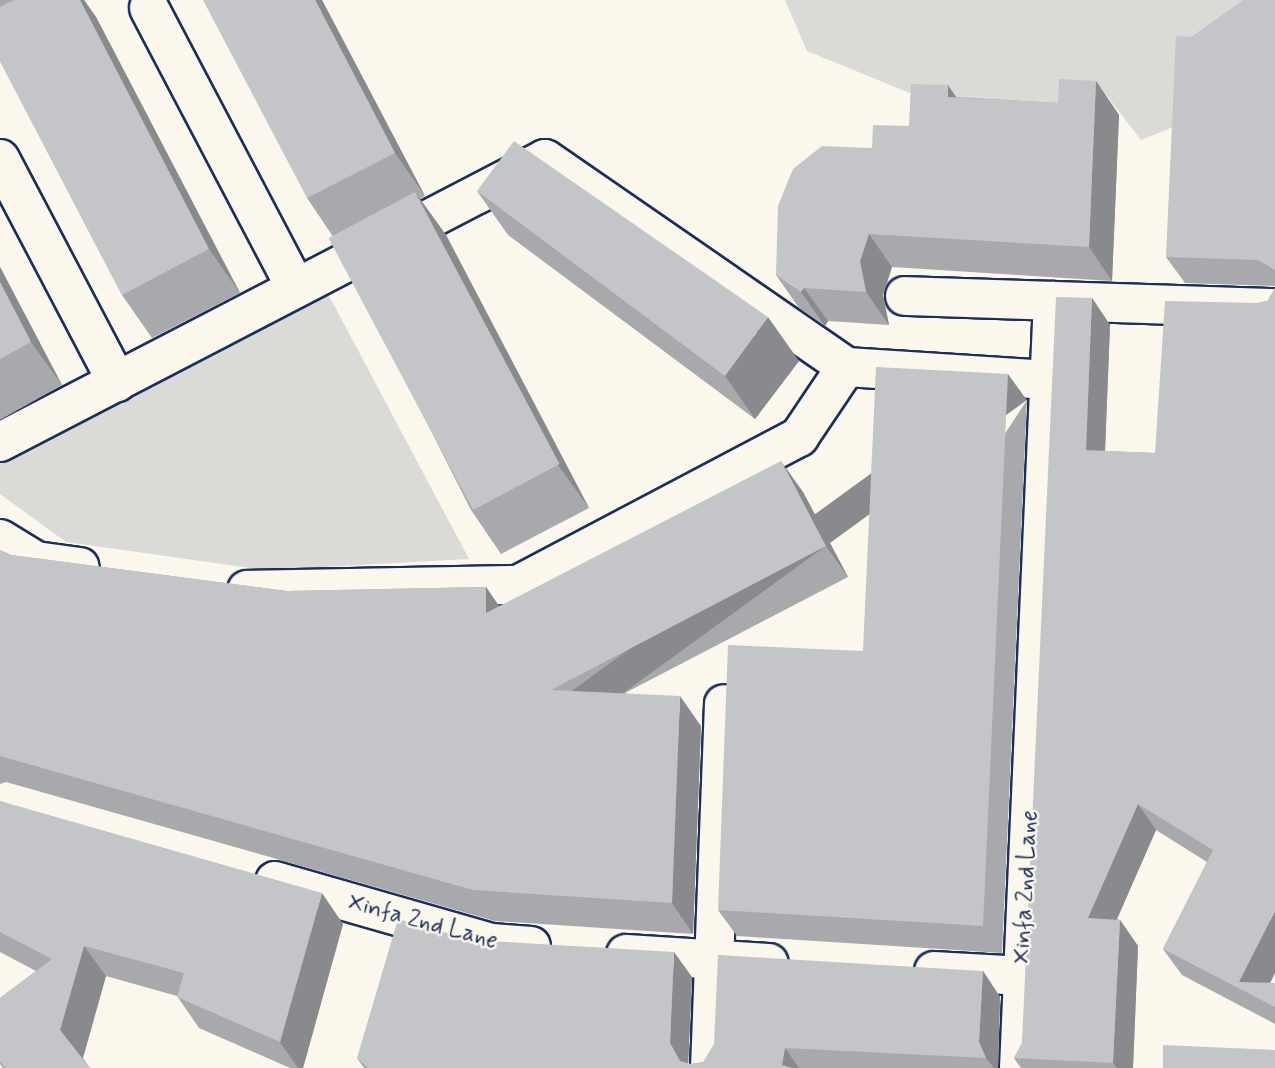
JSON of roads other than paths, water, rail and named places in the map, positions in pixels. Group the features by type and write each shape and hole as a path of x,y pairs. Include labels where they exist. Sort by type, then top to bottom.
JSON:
{"street":[{"path":"149,8 296,288"},
{"path":"0,159 117,382"},
{"path":"0,442 545,159 846,367 1049,380"},
{"path":"905,296 1275,308"},
{"name":"Xinfa 2nd Lane","path":"902,970 1023,976 1053,301"},
{"path":"212,585 267,592 518,585 799,438 846,367"},
{"path":"0,539 36,561 117,572"},
{"path":"710,1068 724,704"},
{"name":"Xinfa 2nd Lane","path":"239,871 491,943 808,965"},
{"path":"1018,1068 1023,976"}]}
